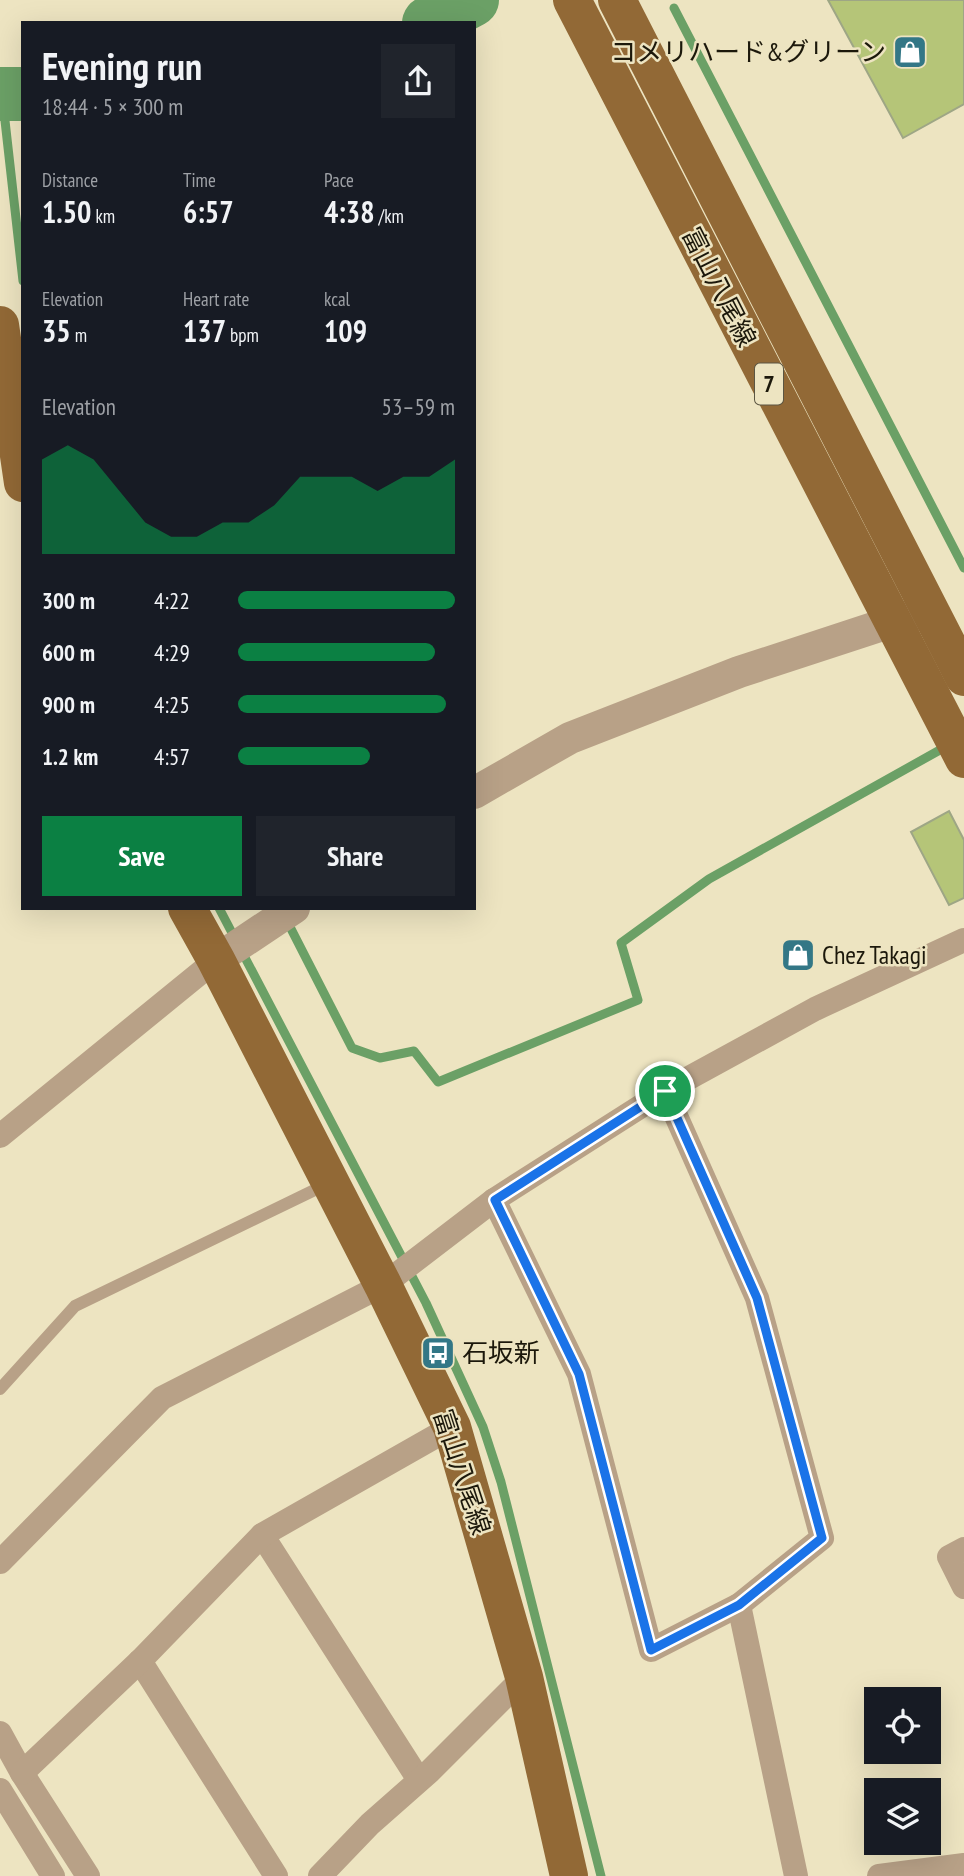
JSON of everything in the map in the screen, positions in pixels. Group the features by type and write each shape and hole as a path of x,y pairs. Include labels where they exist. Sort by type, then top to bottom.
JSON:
{"main road":[{"name":"富山八尾線","path":"617,0 964,677"},
{"name":"富山八尾線","path":"574,4 963,757"},
{"path":"0,325 21,469"},
{"name":"富山八尾線","path":"188,910 331,1183 452,1427 524,1677 569,1876"}],"street":[{"path":"476,792 570,738 738,672 929,610"},
{"path":"0,1136 216,960 291,910"},
{"path":"0,1562 162,1398 383,1285 495,1200 665,1091 815,1009 964,940"},
{"path":"495,1200 579,1374 651,1650 739,1605 822,1538 757,1298 665,1091"},
{"path":"22,1773 140,1661 262,1535 452,1427"},
{"path":"262,1535 419,1780"},
{"path":"964,1549 949,1557 964,1587"},
{"path":"739,1605 796,1876"},
{"path":"140,1661 276,1876"},
{"path":"320,1876 370,1824 524,1677"},
{"path":"0,1733 22,1773 88,1876"},
{"path":"0,1790 10,1819 53,1876"},
{"path":"880,1876 964,1868"}],"lane":[{"path":"0,1389 75,1306 331,1183"}],"building":[{"name":"コメリハード&グリーン","path":"828,0 964,0 964,104 903,138"},
{"path":"949,811 964,840 964,898 949,905 911,832"}],"waterway":[{"path":"433,21 472,0"},
{"path":"674,8 964,568"},
{"path":"0,94 21,94"},
{"path":"2,94 21,263"},
{"path":"287,921 352,1048 380,1058 414,1051 438,1082 638,1000 621,943 709,879 947,746"},
{"path":"220,910 426,1303 483,1427 501,1482 601,1876"}],"place":[{"name":"コメリハード&グリーン","path":"910,52"},
{"name":"Chez Takagi","path":"798,955"},
{"name":"石坂新","path":"438,1353"}],"route":[{"path":"665,1091 757,1298 822,1538 739,1605 651,1650 579,1374 495,1200 665,1091"}]}
